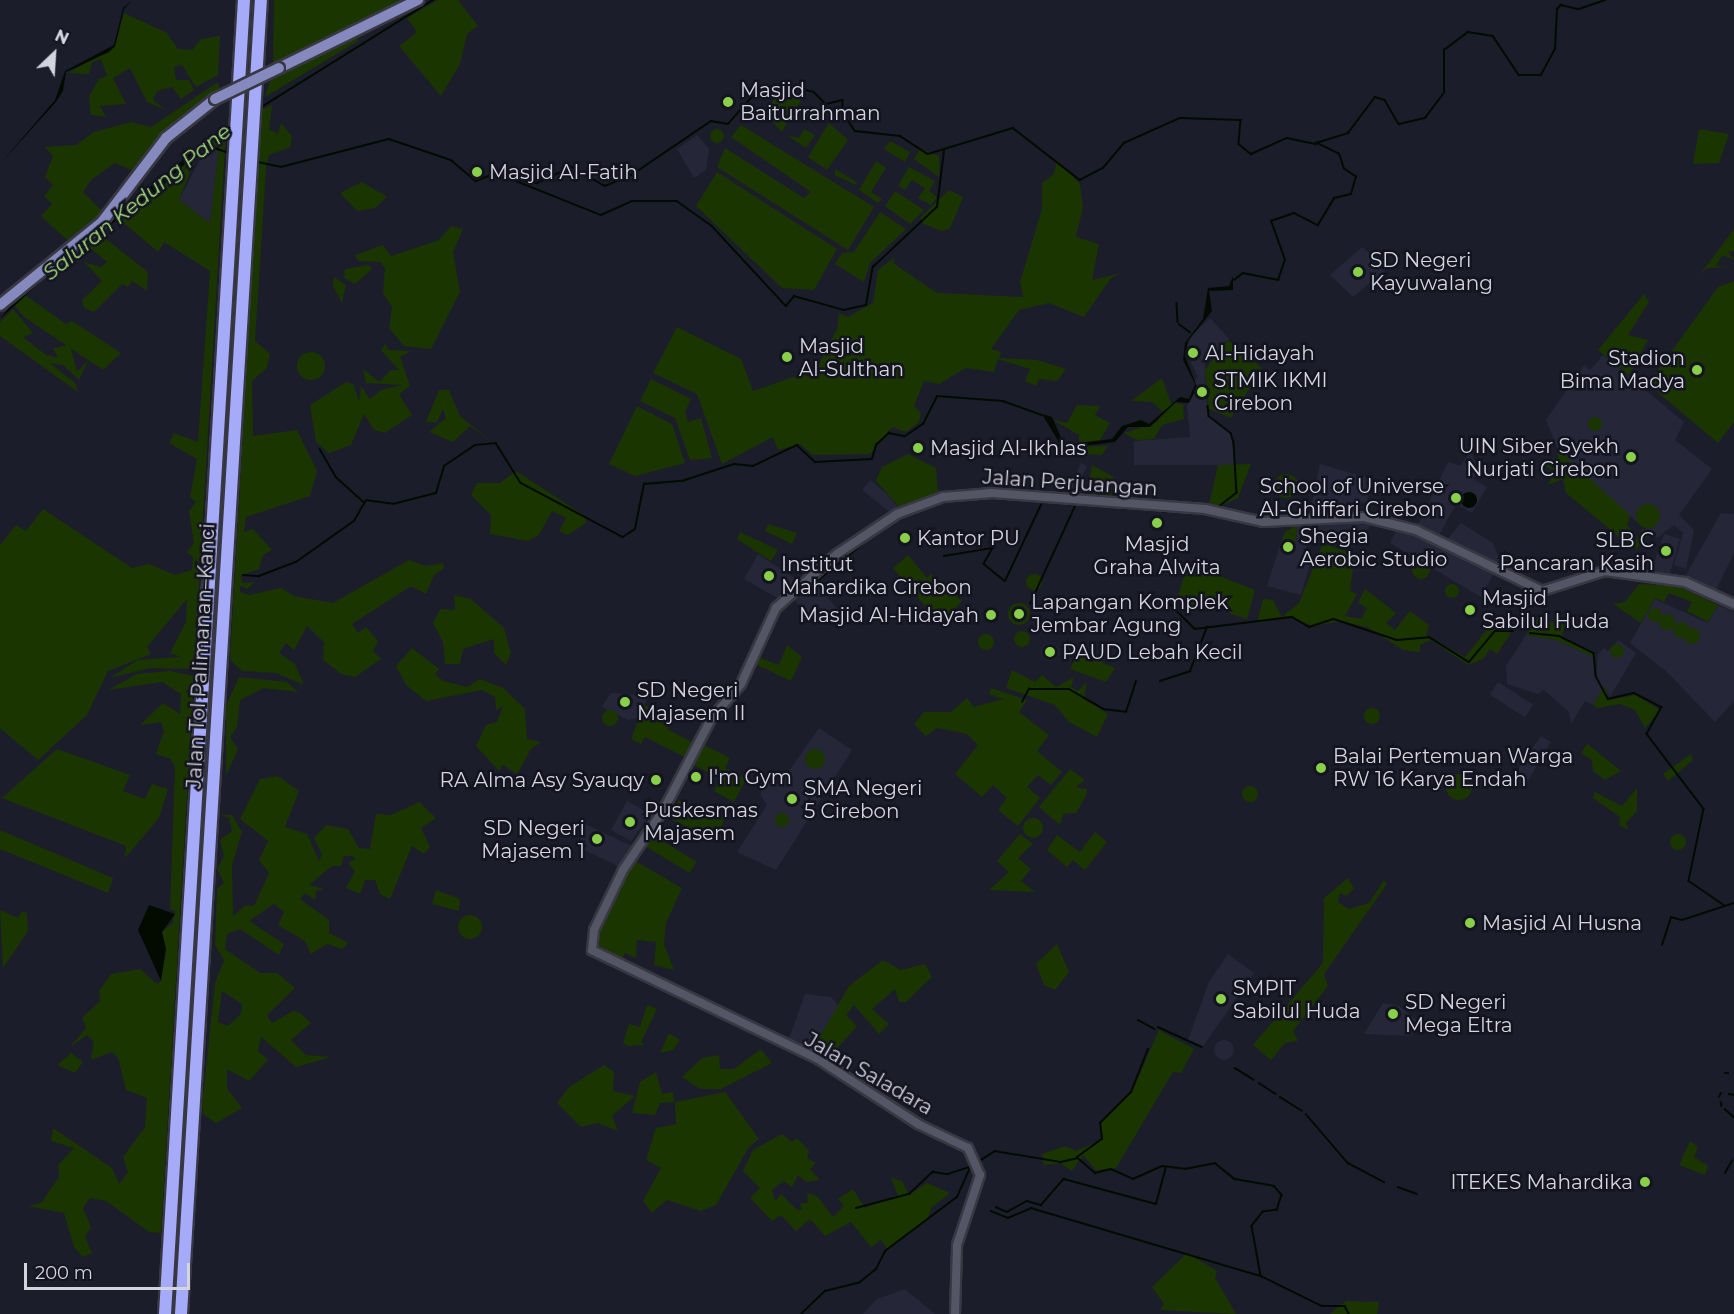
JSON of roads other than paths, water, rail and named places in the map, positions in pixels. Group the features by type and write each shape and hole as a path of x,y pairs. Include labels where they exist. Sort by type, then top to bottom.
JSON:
{"highway":[{"name":"Jalan Tol Palimanan–Kanci","path":"165,1314 244,0"},
{"name":"Jalan Tol Palimanan–Kanci","path":"181,1314 201,1017 261,0"},
{"path":"183,1016 201,1017"}],"main road":[{"path":"0,305 102,222 166,138 214,99 418,0"}],"street":[{"name":"Jalan Perjuangan","path":"596,956 591,939 623,870 664,809 711,719 741,684 774,611 837,554 897,514 931,500 1007,493 1205,509 1263,522 1364,517 1416,530 1542,591 1605,571 1685,582 1734,604"},
{"name":"Jalan Saladara","path":"596,956 658,978 818,1059 918,1124 965,1145 980,1171 957,1245 955,1314"}],"water":[{"path":"132,0 124,9 115,46 109,52 66,72 63,91 56,102 0,164 55,100 65,71 114,45 123,8"},
{"path":"226,125 159,189 70,255 0,319 22,291"},
{"path":"1233,276 1233,290 1209,291 1212,311 1188,341 1185,356 1197,387 1189,403 1176,402 1150,427 1128,427 1115,442 1075,447 1060,444 1042,414 1052,417 1063,442 1072,444 1112,439 1122,426 1141,420 1149,424 1180,397 1189,399 1195,384 1183,360 1185,343 1203,319 1208,288 1229,286"},
{"path":"1469,492 1477,500 1469,508 1461,500"},
{"path":"149,905 175,914 162,932 166,949 161,981 138,930"}],"waterway":[{"name":"Saluran Kedung Pane","path":"260,108 433,0"},
{"path":"1234,280 1243,273 1278,280 1285,260 1271,221 1294,213 1318,225 1334,198 1351,194 1356,177 1344,169 1339,154 1316,143 1348,133 1375,97 1385,100 1399,124 1425,118 1444,93 1444,50 1468,32 1493,36 1519,75 1541,75 1555,49 1557,9 1561,5 1579,9 1605,0"},
{"path":"503,176 537,183 572,167 605,186 633,174 711,121 728,124 758,90 782,84 814,92 826,104 843,100 843,113 855,131 900,136 928,154 1013,128 1080,180 1103,168 1124,143 1180,118 1241,120 1239,144 1251,154 1287,138 1316,144"},
{"path":"258,162 281,167 389,139 451,160 476,181 496,173 601,215 632,201 677,201 712,226 786,306 794,296 844,310 866,305 873,267 937,207 944,151"},
{"path":"203,144 229,153"},
{"path":"1177,303 1178,322"},
{"path":"1179,324 1190,332"},
{"path":"243,575 259,576 296,562 354,521 366,500 393,504 436,493 444,466 475,445 496,443 521,483 623,537 635,529 644,484 682,481 734,464 753,466 797,445 815,462 872,459 876,445 889,433 905,436 923,424 937,396 1003,401 1042,415"},
{"path":"1208,406 1209,416 1231,433 1234,443 1237,493 1219,507"},
{"path":"1073,454 1076,446"},
{"path":"320,449 336,477 364,502"},
{"path":"990,498 1001,498"},
{"path":"937,503 948,501"},
{"path":"1030,604 1076,504"},
{"path":"944,556 993,548 984,564 1005,581 1041,505"},
{"path":"1103,506 1114,507"},
{"path":"1122,508 1133,509"},
{"path":"1138,509 1143,510"},
{"path":"1150,510 1174,512"},
{"path":"885,528 910,513"},
{"path":"784,608 864,543"},
{"path":"1170,604 1195,629 1292,617 1309,627 1334,619 1397,640 1429,637 1469,662 1495,631 1513,631"},
{"path":"1160,681 1190,671 1207,627"},
{"path":"1530,633 1559,636 1594,653 1596,676 1608,699 1634,693 1662,707 1647,734 1704,809 1689,881 1724,905"},
{"path":"1022,702 1029,689 1069,689 1103,709 1126,712 1136,682"},
{"path":"712,727 718,719"},
{"path":"693,764 696,760"},
{"path":"661,825 675,801"},
{"path":"1662,945 1671,917 1682,920 1734,903"},
{"path":"1138,1020 1155,1029"},
{"path":"1158,1027 1202,1047"},
{"path":"1077,1157 1102,1139 1100,1123 1131,1092 1148,1049"},
{"path":"1235,1068 1254,1080"},
{"path":"1259,1083 1276,1094"},
{"path":"1719,1097 1721,1093"},
{"path":"1729,1094 1734,1095"},
{"path":"1280,1097 1302,1111"},
{"path":"1721,1102 1722,1106"},
{"path":"1725,1109 1734,1117"},
{"path":"1306,1114 1348,1163 1384,1182"},
{"path":"978,1162 995,1151 1061,1162 1078,1158 1095,1173 1111,1169 1133,1179 1162,1166 1185,1169 1215,1163 1235,1179 1274,1186 1282,1195 1277,1210 1263,1212 1252,1226 1261,1276 1322,1306 1345,1306 1349,1314"},
{"path":"1725,1173 1732,1161"},
{"path":"856,1208 909,1194 933,1172 948,1174 972,1166"},
{"path":"996,1207 1007,1212 1027,1201 1041,1205 1064,1179 1156,1204 1166,1167"},
{"path":"801,1314 825,1291 860,1282 876,1269 885,1251 957,1197 970,1168"},
{"path":"1398,1187 1417,1194"},
{"path":"991,1211 1008,1218 1031,1208 1261,1276"}],"place":[{"name":"Masjid Baiturrahman","path":"728,102"},
{"name":"Masjid Al-Fatih","path":"477,172"},
{"name":"SD Negeri Kayuwalang","path":"1358,272"},
{"name":"Al-Hidayah","path":"1193,353"},
{"name":"Masjid Al-Sulthan","path":"787,357"},
{"name":"Stadion Bima Madya","path":"1697,370"},
{"name":"STMIK IKMI Cirebon","path":"1202,392"},
{"name":"Masjid Al-Ikhlas","path":"918,448"},
{"name":"UIN Siber Syekh Nurjati Cirebon","path":"1631,457"},
{"name":"School of Universe Al-Ghiffari Cirebon","path":"1456,498"},
{"name":"Masjid Graha Alwita","path":"1157,523"},
{"name":"Kantor PU","path":"905,538"},
{"name":"Shegia Aerobic Studio","path":"1288,547"},
{"name":"SLB C Pancaran Kasih","path":"1666,551"},
{"name":"Institut Mahardika Cirebon","path":"769,576"},
{"name":"Masjid Sabilul Huda","path":"1470,610"},
{"name":"Lapangan Komplek Jembar Agung","path":"1019,614"},
{"name":"Masjid Al-Hidayah","path":"991,615"},
{"name":"PAUD Lebah Kecil","path":"1050,652"},
{"name":"SD Negeri Majasem II","path":"625,702"},
{"name":"Balai Pertemuan Warga RW 16 Karya Endah","path":"1321,768"},
{"name":"I'm Gym","path":"696,777"},
{"name":"RA Alma Asy Syauqy","path":"656,780"},
{"name":"SMA Negeri 5 Cirebon","path":"792,799"},
{"name":"Puskesmas Majasem","path":"630,822"},
{"name":"SD Negeri Majasem 1","path":"597,839"},
{"name":"Masjid Al Husna","path":"1470,923"},
{"name":"SMPIT Sabilul Huda","path":"1221,999"},
{"name":"SD Negeri Mega Eltra","path":"1393,1014"},
{"name":"ITEKES Mahardika","path":"1645,1182"}]}
